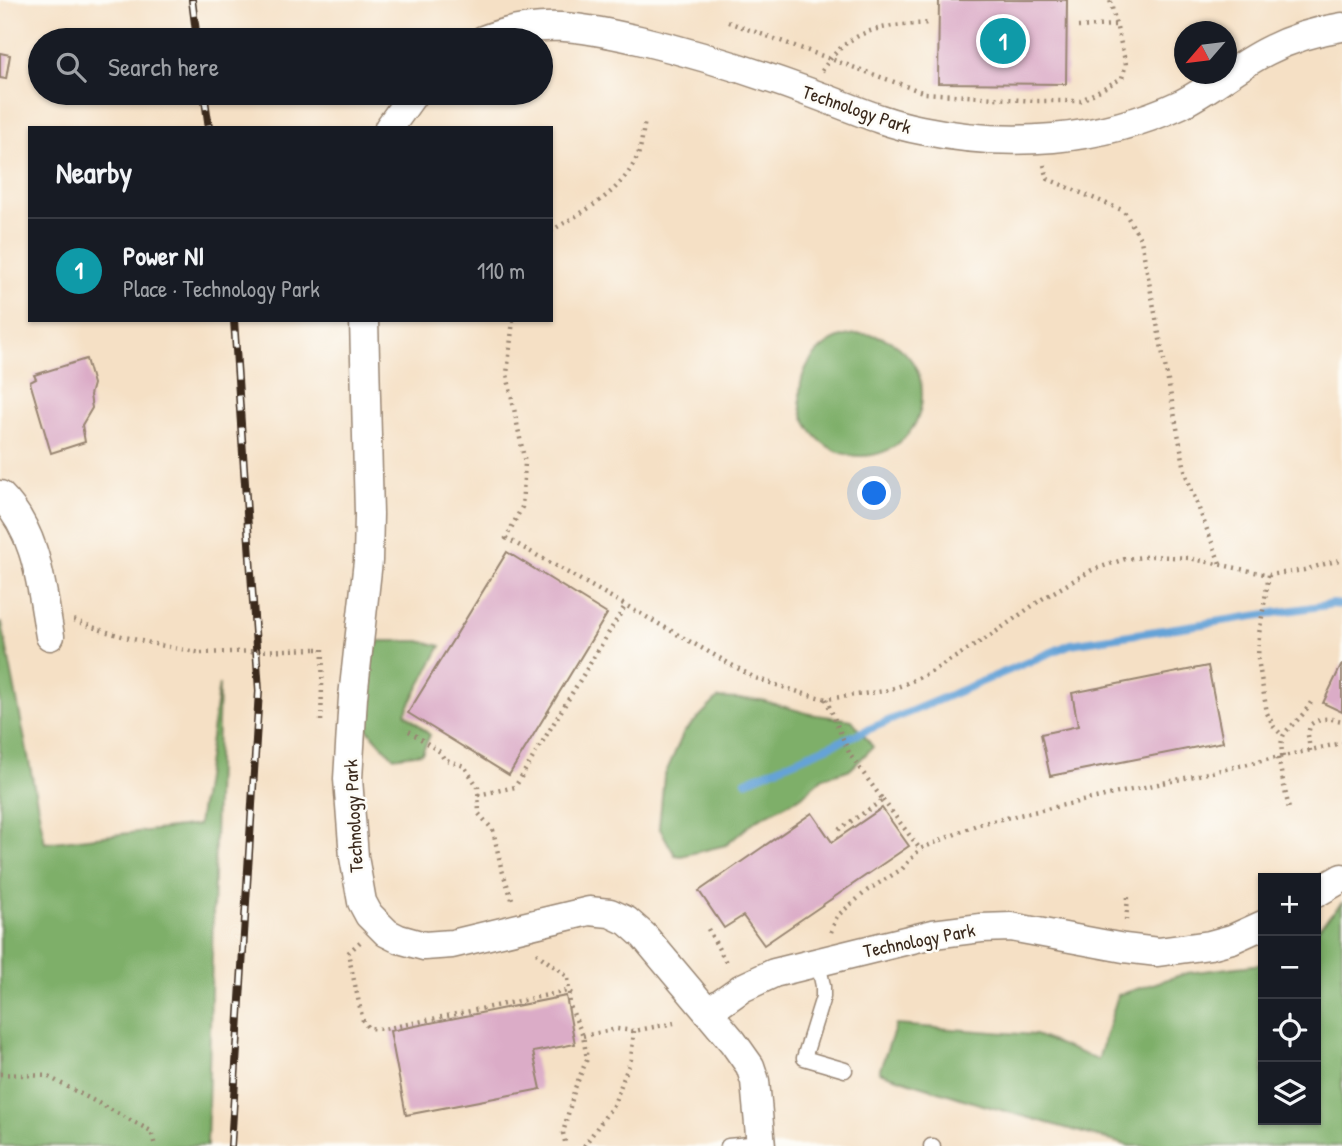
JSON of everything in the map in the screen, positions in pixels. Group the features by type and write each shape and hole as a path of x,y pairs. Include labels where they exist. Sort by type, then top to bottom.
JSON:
{"street":[{"name":"Technology Park","path":"524,28 569,26 699,54 891,123 962,137 1018,141 1075,136 1117,127 1181,104 1265,52 1293,39 1342,27"},
{"path":"390,126 405,105"},
{"name":"Technology Park","path":"364,322 368,561 353,697 348,779 357,885 362,902 379,925 399,939 424,946 452,944 589,911 610,913 627,921 644,936 750,1066 755,1081 761,1145"},
{"path":"0,495 14,512 32,544 50,636"},
{"path":"1321,890 1342,878"},
{"name":"Technology Park","path":"708,1012 742,988 774,973 933,934 1011,927 1158,952 1221,942 1258,927"}],"lane":[{"path":"818,962 823,997 804,1058 845,1070"},
{"path":"728,1146 761,1145"}],"path":[{"path":"728,22 925,93 1035,101 1080,101 1122,78 1126,64 1110,0"},
{"path":"809,93 830,58 843,44 857,35 902,24 930,23"},
{"path":"1078,27 1115,25"},
{"path":"553,230 610,195 639,151 645,121"},
{"path":"1042,154 1048,179 1124,211 1141,240 1161,356 1186,475 1222,567"},
{"path":"513,322 507,374 525,463 522,507 506,538 755,678 805,694 825,699 885,691 903,685 990,636 1042,599 1092,570 1125,559 1153,556 1189,558 1269,575 1304,570 1342,559"},
{"path":"1269,575 1259,634 1258,659 1267,713 1274,727 1282,735"},
{"path":"478,795 515,787 625,606"},
{"path":"45,608 99,630 138,641 201,653 323,649 321,729"},
{"path":"825,699 850,755 920,849"},
{"path":"1289,809 1280,758 1282,735 1302,716 1313,699"},
{"path":"1310,751 1310,725 1317,720 1328,718 1342,721"},
{"path":"409,731 440,751 444,759 464,766 478,787 480,814 493,830 524,944 568,977 570,1006 583,1036 586,1059 563,1133 565,1146"},
{"path":"818,962 837,916 869,890 902,869 920,849 979,824 1342,743"},
{"path":"835,832 884,800"},
{"path":"379,925 348,953 363,1021 368,1028 384,1029 567,991 576,996"},
{"path":"708,929 742,988"},
{"path":"583,1036 617,1029 634,1031 674,1024"},
{"path":"584,1146 614,1104 631,1059 634,1031"},
{"path":"0,1074 47,1076 152,1131 155,1146"}],"green space":[{"path":"861,334 884,339 904,352 917,372 922,395 917,418 904,438 884,451 861,456 838,451 818,438 805,418 800,395 805,372 818,352 838,339"},
{"path":"0,623 45,843 198,825 219,684 207,1146 0,1146"},
{"path":"378,641 419,641 441,646 405,713 430,735 422,753 393,757 359,720 362,677"},
{"path":"718,698 761,700 810,714 852,720 873,747 851,769 822,778 801,797 756,820 726,845 681,856 675,855 659,827 664,777 684,732"},
{"path":"1342,903 1342,1146 1130,1146 976,1103 879,1072 896,1025 1035,1035 1098,1060 1118,995 1187,973 1258,965 1258,1125 1321,1125 1321,925"}],"building":[{"path":"939,0 1067,0 1066,84 938,83"},
{"path":"0,53 10,55 6,79 0,78"},
{"path":"86,359 93,384 90,395 92,408 82,425 85,442 51,453 30,382 36,379 34,375"},
{"path":"507,552 607,614 509,775 408,713"},
{"path":"1342,664 1342,712 1323,703"},
{"path":"1208,666 1223,742 1050,776 1041,734 1078,726 1072,693"},
{"path":"882,808 909,846 764,945 743,916 724,928 699,891 812,813 832,842"},
{"path":"566,996 575,1044 533,1052 541,1089 406,1115 390,1031"}],"waterway":[{"path":"746,781 1071,644 1333,604 1342,605"}],"railway":[{"path":"192,0 196,28"},
{"path":"206,105 209,126"},
{"path":"231,1146 259,691 234,322"}],"place":[{"name":"Power NI","path":"1003,41"}]}
